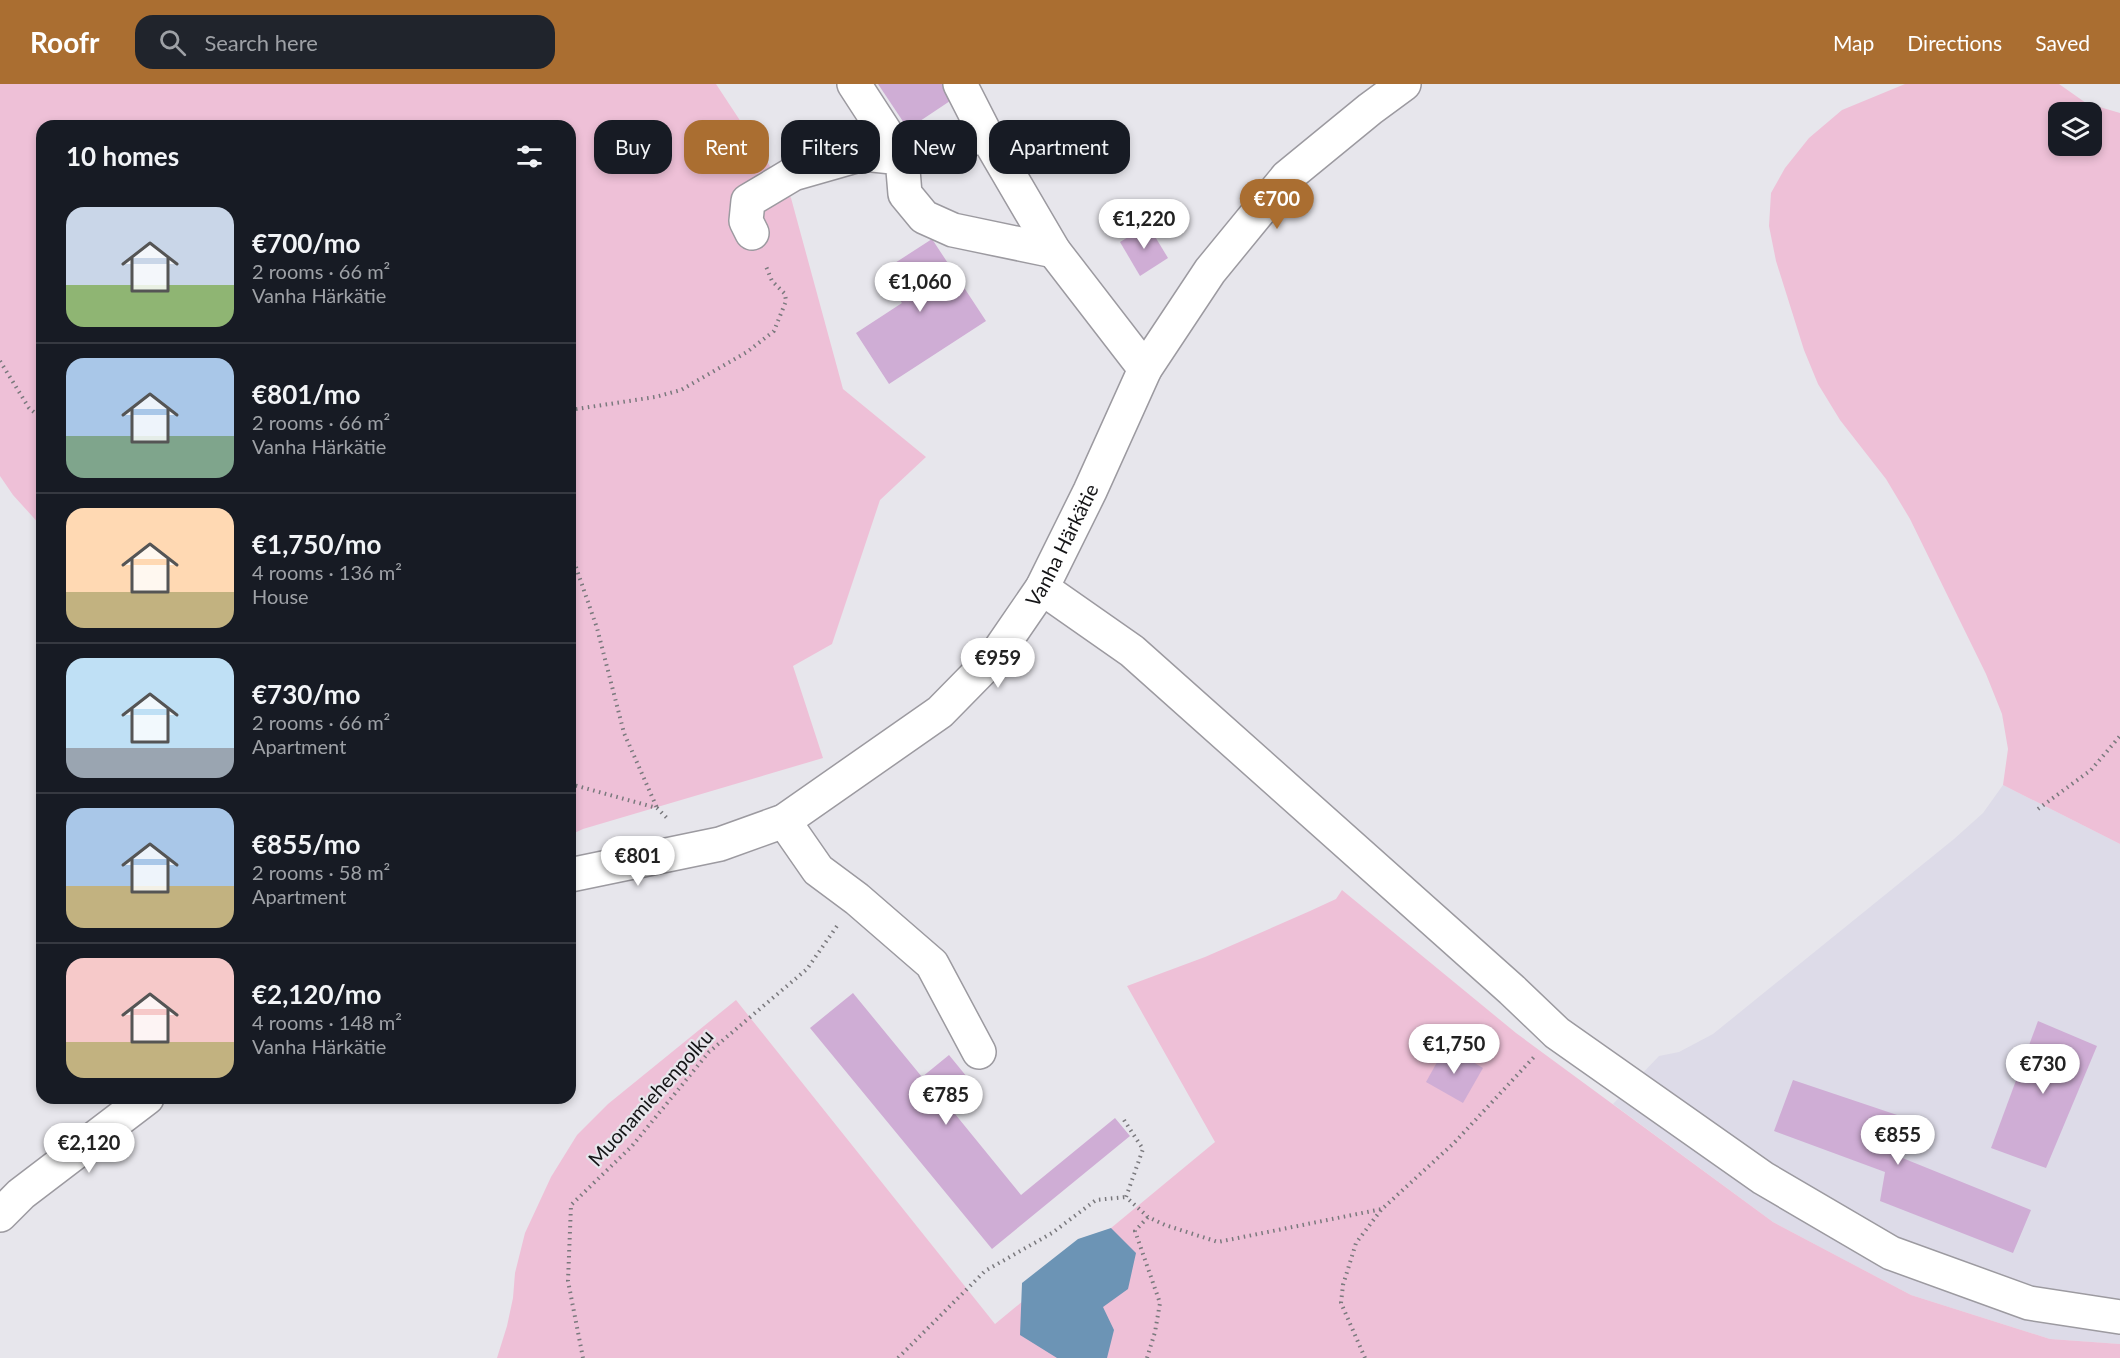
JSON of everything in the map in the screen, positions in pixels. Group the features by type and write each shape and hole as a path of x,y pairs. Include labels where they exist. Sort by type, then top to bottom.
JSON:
{"street":[{"path":"854,84 892,143"},
{"path":"960,84 986,135 1054,252 1145,369"},
{"name":"Vanha Härkätie","path":"576,873 720,844 784,821 940,712 996,655 1042,588 1145,369 1210,271 1287,177 1404,84"},
{"path":"977,137 986,135"},
{"path":"752,233 746,221 748,201 793,174 863,154 892,157"},
{"path":"903,174 905,194 924,217 953,230 1054,252"},
{"path":"1042,588 1132,651 1503,982 1557,1033 1763,1178 1891,1253 2029,1303 2120,1317"},
{"path":"784,821 818,870 857,899 932,963 979,1052"},
{"path":"0,1215 21,1194 139,1104"}],"path":[{"path":"576,409 655,397 681,390 747,352 774,331 786,301 785,294 772,281 752,233"},
{"path":"0,361 29,408 36,414"},
{"path":"576,567 597,628 624,734 657,808 697,849"},
{"path":"2038,809 2091,770 2120,736"},
{"path":"576,786 657,808"},
{"name":"Muonamiehenpolku","path":"583,1358 568,1281 571,1205 632,1146 709,1052 807,969 857,899"},
{"path":"1365,1358 1341,1303 1343,1285 1356,1243 1382,1209 1454,1143 1557,1033"},
{"path":"1124,1120 1143,1149 1126,1197"},
{"path":"898,1358 985,1271 1052,1233 1096,1200 1126,1197 1148,1217 1164,1225 1218,1242 1382,1209"},
{"path":"1147,1358 1155,1332 1160,1303 1135,1231 1148,1217"}],"shaded area":[{"path":"0,84 716,84 740,120 684,120 684,174 769,174 769,165 791,198 843,389 926,457 880,500 832,644 793,666 823,758 576,832 576,120 36,120 36,520 13,495 0,476"},
{"path":"1905,84 2059,84 2085,102 2048,102 2048,156 2102,156 2102,108 2120,113 2120,844 2003,785 2008,749 2002,714 1986,674 1910,519 1886,479 1840,420 1818,384 1804,350 1776,261 1769,226 1771,193 1785,168 1809,138 1842,110"},
{"path":"2003,785 2120,844 2120,1344 2050,1339 1911,1295 1773,1222 1613,1104 1659,1056 1679,1052 1713,1034 1954,839 1983,813"},
{"path":"1342,890 1516,1033 1773,1222 1911,1295 2050,1339 2120,1344 2120,1358 497,1358 507,1326 515,1273 525,1233 551,1177 577,1135 608,1104 736,1000 995,1324 1215,1142 1127,986 1205,957 1310,911 1336,899"}],"water":[{"path":"1111,1228 1136,1253 1128,1289 1103,1307 1114,1330 1107,1358 1057,1358 1020,1335 1022,1283 1078,1239"}],"building":[{"path":"878,84 943,84 953,99 922,120 902,120"},
{"path":"1148,225 1168,258 1140,276 1120,242"},
{"path":"932,239 986,321 889,384 856,333 902,303 881,272"},
{"path":"853,993 922,1077 949,1055 967,1077 942,1098 1021,1195 1115,1118 1130,1136 992,1249 810,1028"},
{"path":"2038,1021 2097,1046 2046,1168 1991,1148"},
{"path":"1446,1046 1483,1068 1463,1103 1426,1082"},
{"path":"1793,1080 1906,1118 1895,1155 2031,1210 2013,1253 1880,1201 1885,1172 1774,1131"}]}
